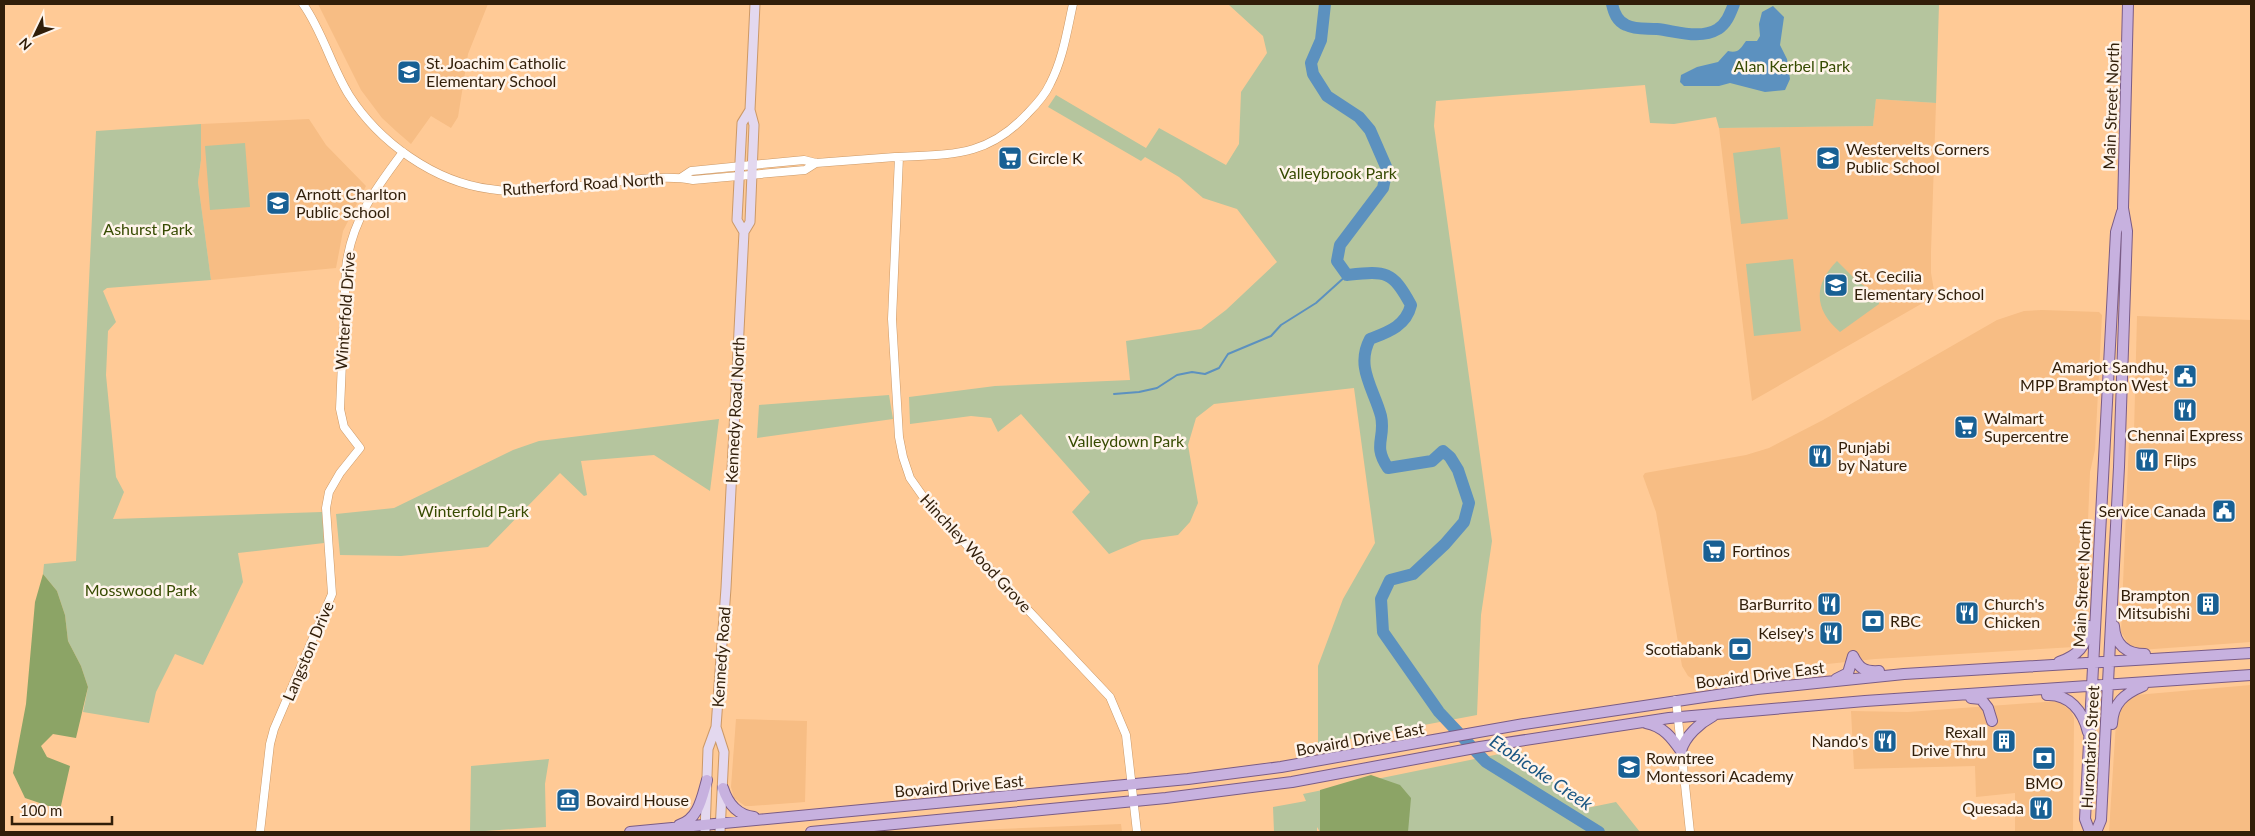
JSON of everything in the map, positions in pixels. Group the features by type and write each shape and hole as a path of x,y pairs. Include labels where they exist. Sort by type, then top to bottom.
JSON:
{"main road":[{"name":"Kennedy Road North","path":"726,588 744,232 750,222 754,125 750,110 755,4"},
{"name":"Main Street North","path":"2109,662 2127,231 2123,208 2128,4"},
{"name":"Kennedy Road North","path":"744,232 737,220 742,123 750,110"},
{"name":"Main Street North","path":"2093,663 2116,232 2123,208"},
{"name":"Kennedy Road","path":"716,727 726,588"},
{"path":"2048,665 2070,658 2083,646 2088,638 2090,620 2096,607"},
{"path":"2112,608 2114,631 2121,646 2130,653 2152,654 2163,658 2251,653"},
{"path":"1820,682 1844,676 1851,665 1853,656 1858,666 1864,671 1884,670 1892,675"},
{"name":"Bovaird Drive East","path":"630,832 671,828 720,828 765,819 1132,784 1280,767 1676,700 1820,682 1892,675 2163,658"},
{"name":"Hurontario Street","path":"2096,832 2101,820 2109,662"},
{"name":"Hurontario Street","path":"2090,832 2085,819 2093,663"},
{"path":"2105,743 2111,736 2112,715 2120,700 2131,691 2158,683 2251,675"},
{"name":"Bovaird Drive East","path":"811,832 1292,782 1480,747 1640,722 1809,705 2158,683"},
{"path":"2028,690 2034,696 2057,694 2072,703 2082,716 2089,737"},
{"path":"1963,695 1974,699 1981,699 1988,708 1992,721"},
{"path":"1640,722 1664,730 1681,751 1698,725 1714,715"},
{"path":"705,828 708,749 716,727"},
{"path":"716,727 724,752 724,788 720,828"},
{"path":"671,828 685,823 700,806 706,780"},
{"path":"724,788 730,804 744,816 765,819"}],"street":[{"name":"Rutherford Road North","path":"303,4 348,94 380,132 403,152 427,167 466,184 499,190 536,191 682,178 693,180 804,160 816,163 938,156 968,152 994,142 1013,128 1037,104 1050,85 1060,63 1073,4"},
{"name":"Winterfold Drive","path":"360,448 344,427 340,409 347,257 361,212 403,152"},
{"name":"Hinchley Wood Grove","path":"899,157 892,342 899,437 906,468 916,487 929,504 1110,697 1126,735 1137,832"},
{"name":"Langston Drive","path":"260,832 270,744 274,729 332,594 326,508 329,492 340,473 360,448"},
{"path":"1676,700 1690,832"}],"shaded area":[{"name":"St. Joachim Catholic Elementary School","path":"318,4 488,4 468,54 458,117 451,128 431,116 411,144 382,118 361,90"},
{"name":"St. Cecilia Elementary School","path":"1876,99 1936,103 1931,251 1931,273 1935,296 1752,401 1719,128 1873,126"},
{"name":"Arnott Charlton Public School","path":"309,119 326,145 366,186 343,231 336,268 211,280 198,182 201,160 201,124"},
{"path":"2024,311 2099,312 2102,315 2095,450 2090,472 2085,557 2087,557 2083,615 2081,616 2083,634 2077,645 2074,647 1875,659 1789,668 1698,682 1688,676 1682,666 1656,512 1643,476 1645,473 1746,455 1769,448 1823,420 1997,320"},
{"path":"2137,316 2251,320 2251,642 2140,650 2129,645 2121,632 2129,440 2134,432"},
{"path":"2251,685 2251,832 2109,832 2116,722 2121,709 2127,701 2136,695"},
{"path":"2058,701 2071,711 2074,718 2073,832 2015,832 2015,793 1976,797 1975,766 1854,769 1851,711 1908,712"},
{"path":"736,719 807,721 805,802 745,806 734,798 731,787"},
{"path":"1121,824 1122,832 952,832 952,831"}],"green space":[{"name":"Valleybrook Park","path":"1230,4 1939,4 1936,103 1876,99 1873,126 1719,128 1716,117 1674,124 1650,123 1645,85 1436,101 1434,126 1492,541 1481,615 1477,715 1318,745 1318,666 1343,599 1375,543 1354,388 1214,404 1196,418 1188,445 1198,503 1190,522 1178,535 1142,540 1109,554 1072,512 1090,492 1021,414 998,432 991,418 971,416 910,424 909,397 995,386 1130,380 1126,341 1201,329 1226,310 1277,262 1237,209 1203,198 1179,177 1145,157 1141,161 1048,107 1056,95 1146,148 1159,128 1226,165 1239,144 1241,92 1267,53 1263,36"},
{"name":"Mosswood Park","path":"201,124 201,160 198,182 211,280 107,288 103,291 116,322 108,331 106,375 116,477 124,492 113,519 322,512 324,543 238,553 243,582 203,665 175,654 156,692 149,723 83,712 88,687 81,666 68,641 65,615 57,591 43,574 44,564 76,561 96,131"},
{"path":"245,143 250,207 210,210 205,146"},
{"path":"1780,147 1788,219 1741,224 1733,153"},
{"path":"1793,259 1801,331 1754,336 1746,264"},
{"path":"1837,261 1857,281 1879,296 1879,304 1840,332 1825,315 1820,297 1824,279"},
{"path":"889,395 893,419 757,438 759,405"},
{"name":"Winterfold Park","path":"719,419 710,491 654,455 581,461 587,495 584,496 560,473 488,547 401,556 340,555 336,514 394,508 513,450 539,441"},
{"path":"43,574 57,591 65,615 68,641 81,666 88,687 76,738 53,734 41,746 47,757 70,766 60,810 25,798 13,773 26,704 35,602"},
{"path":"1519,750 1582,809 1616,802 1640,832 1320,832 1317,827 1317,832 1274,832 1273,807 1306,801 1303,794"},
{"path":"549,759 545,784 546,827 470,832 471,766"},
{"path":"1371,775 1400,785 1411,798 1408,832 1320,832 1320,790"}],"water":[{"path":"1773,6 1784,17 1780,45 1787,59 1790,79 1785,90 1765,92 1730,83 1719,86 1684,86 1680,82 1681,75 1697,67 1718,62 1728,51 1737,51 1746,41 1757,41 1760,36 1759,24 1762,12"}],"waterway":[{"name":"Etobicoke Creek","path":"1325,4 1321,40 1311,63 1313,74 1327,96 1359,117 1370,130 1387,169 1383,188 1340,245 1337,261 1347,275 1371,273 1386,275 1393,279 1411,305 1409,312 1401,323 1390,331 1370,339 1364,359 1367,378 1381,416 1380,447 1383,460 1388,468 1432,461 1443,451 1450,457 1458,470 1469,503 1464,522 1445,544 1413,574 1390,580 1381,599 1383,632 1439,712 1486,762 1599,832"},
{"name":"Etobicoke Creek","path":"1612,4 1618,19 1630,27 1696,34 1704,34 1721,27 1728,18 1734,4"},
{"path":"1114,394 1157,388 1177,375 1192,372 1205,374 1219,368 1228,354 1271,336 1281,325 1316,303 1347,275"}],"place":[{"name":"St. Joachim Catholic Elementary School","path":"409,72"},
{"name":"Circle K","path":"1010,158"},
{"name":"Westervelts Corners Public School","path":"1828,158"},
{"name":"Arnott Charlton Public School","path":"278,203"},
{"name":"St. Cecilia Elementary School","path":"1836,285"},
{"name":"Amarjot Sandhu, MPP Brampton West","path":"2185,376"},
{"name":"Chennai Express","path":"2185,410"},
{"name":"Walmart Supercentre","path":"1966,427"},
{"name":"Punjabi by Nature","path":"1820,456"},
{"name":"Flips","path":"2147,460"},
{"name":"Service Canada","path":"2224,511"},
{"name":"Fortinos","path":"1714,551"},
{"name":"BarBurrito","path":"1829,604"},
{"name":"Brampton Mitsubishi","path":"2208,604"},
{"name":"Church's Chicken","path":"1967,613"},
{"name":"RBC","path":"1873,621"},
{"name":"Kelsey's","path":"1831,633"},
{"name":"Scotiabank","path":"1740,649"},
{"name":"Nando's","path":"1885,741"},
{"name":"Rexall Drive Thru","path":"2004,741"},
{"name":"BMO","path":"2044,758"},
{"name":"Rowntree Montessori Academy","path":"1629,767"},
{"name":"Bovaird House","path":"568,800"},
{"name":"Quesada","path":"2041,808"}],"park label":[{"name":"Alan Kerbel Park","path":"1792,66"},
{"name":"Ashurst Park","path":"148,229"},
{"name":"Valleydown Park","path":"1126,441"}]}
